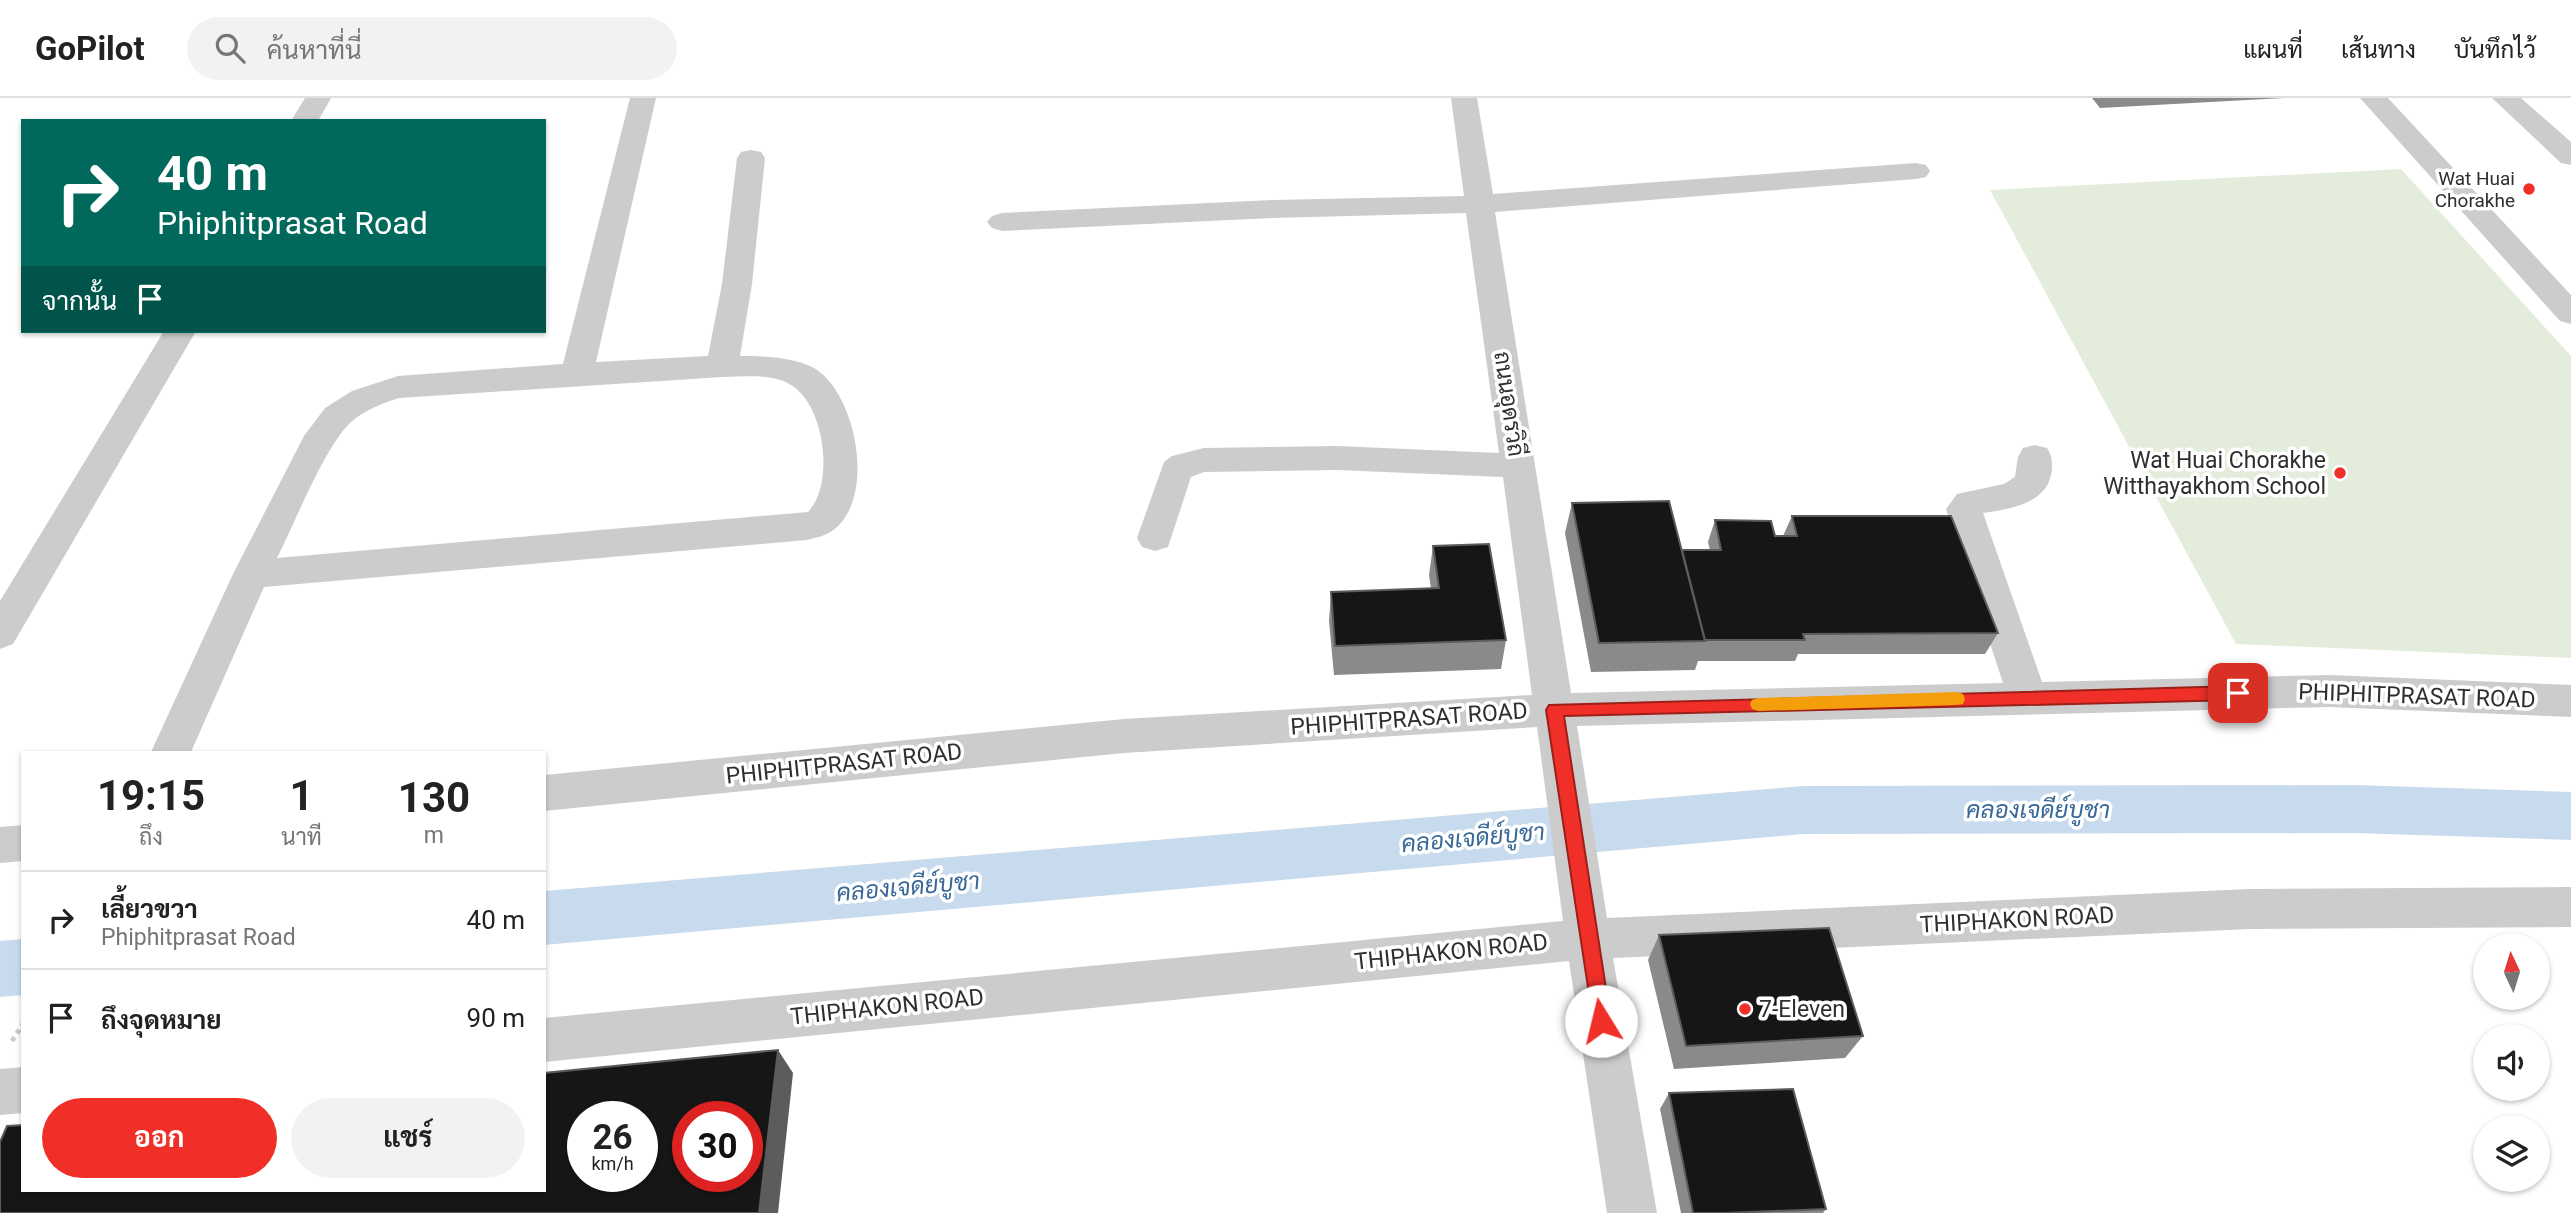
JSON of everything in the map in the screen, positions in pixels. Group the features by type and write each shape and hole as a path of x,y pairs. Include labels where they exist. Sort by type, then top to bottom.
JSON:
{"street":[{"path":"305,119 317,98"},
{"path":"577,374 643,98"},
{"name":"ถนนอุดรวิถี","path":"1464,98 1588,939 1632,1213"},
{"path":"2373,98 2571,314"},
{"path":"2505,98 2571,157"},
{"path":"722,366 737,284 751,158"},
{"path":"1002,222 1272,209 1480,204 1916,171"},
{"path":"0,634 179,333"},
{"path":"171,751 251,574 321,436 334,417 347,406 370,395 398,387 577,374 722,366 766,368 802,376 822,393 832,413 839,437 841,474 831,509 821,521 807,527 251,574"},
{"path":"2027,697 1964,509 1969,503 2017,494 2032,480 2035,457"},
{"path":"1155,538 1176,471 1184,465 1204,460 1337,458 1518,466"},
{"name":"PHIPHITPRASAT ROAD","path":"546,793 1124,736 1555,710 2329,691 2571,701"},
{"path":"0,845 21,843"},
{"name":"THIPHAKON ROAD","path":"546,1040 1588,939 2250,909 2571,907"},
{"path":"0,1092 21,1090"}],"green space":[{"name":"Wat Huai Chorakhe Witthayakhom School","path":"2401,169 2571,356 2571,658 2236,644 1990,190"}],"building":[{"path":"1669,501 1705,641 1599,643 1572,503"},
{"path":"1792,516 1951,516 1998,633 1803,634 1805,640 1705,640 1682,550 1721,550 1715,520 1771,521 1775,536 1797,536"},
{"path":"1489,544 1506,640 1335,646 1331,592 1439,588 1433,546"},
{"name":"7-Eleven","path":"1829,928 1863,1036 1686,1046 1659,935"},
{"path":"778,1050 763,1179 763,1101 672,1101 672,1192 761,1192 759,1213 0,1213 0,1142 7,1126 21,1125 21,1192 546,1192 546,1073"},
{"path":"1793,1089 1826,1209 1693,1213 1669,1093"}],"waterway":[{"name":"คลองเจดีย์บูชา","path":"546,918 1803,810 2355,809 2571,816"},
{"name":"คลองเจดีย์บูชา","path":"0,969 21,967"}],"slow traffic":[{"path":"1758,704 1957,699"}],"place":[{"name":"Wat Huai Chorakhe","path":"2529,189"},
{"name":"Wat Huai Chorakhe Witthayakhom School","path":"2340,473"},
{"name":"7-Eleven","path":"1745,1009"}],"route":[{"path":"1601,1021 1555,710 2238,693"}]}
